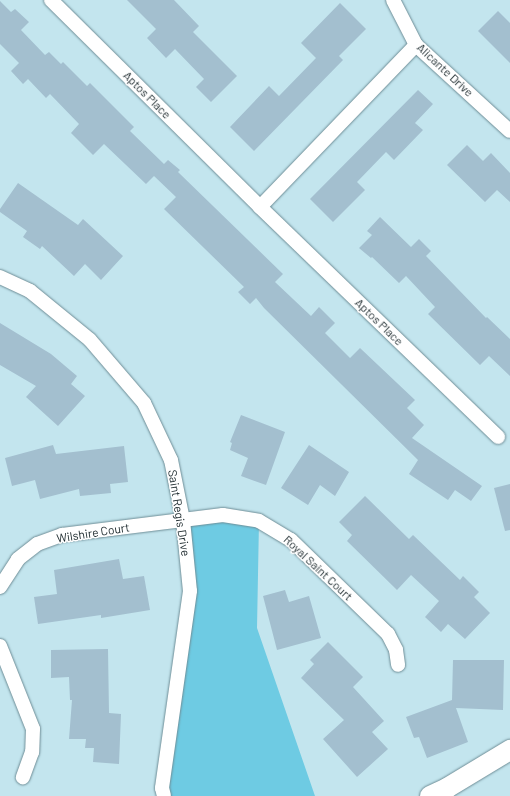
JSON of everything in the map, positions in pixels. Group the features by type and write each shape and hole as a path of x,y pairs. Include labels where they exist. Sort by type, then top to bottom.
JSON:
{"street":[{"name":"Aptos Place","path":"51,0 260,207 498,437"},
{"name":"Alicante Drive","path":"393,0 416,45 510,131"},
{"path":"260,207 416,45"},
{"name":"Saint Regis Drive","path":"0,277 30,291 90,340 144,403 171,460 183,520 190,591 162,788 164,796"},
{"name":"Royal Saint Court","path":"183,520 223,515 259,521 291,540 388,634 396,650 398,665"},
{"name":"Wilshire Court","path":"0,587 18,559 37,544 62,535 183,520"},
{"path":"0,646 33,729 32,752 23,777"},
{"path":"430,796 447,788 510,750"}],"shaded area":[{"path":"183,520 259,521 257,628 315,796 164,796 190,591"}],"building":[{"path":"127,0 174,0 199,26 193,32 237,76 211,102 196,87 204,79 175,49 166,58 147,38 156,29"},
{"path":"0,1 11,12 15,9 29,22 21,30 45,55 49,52 61,64 63,62 87,86 90,83 134,127 130,131 164,164 168,160 180,170 178,172 283,274 275,282 311,316 319,307 335,323 325,333 350,358 360,348 415,400 407,408 424,425 412,438 482,486 471,501 455,490 448,500 409,474 418,460 264,308 256,298 250,304 238,292 244,287 164,209 176,197 154,176 146,184 104,144 93,155 71,133 79,124 50,94 46,98 28,79 23,84 11,71 19,63 0,44"},
{"path":"340,3 366,29 339,56 343,60 254,151 230,127 269,86 279,96 316,58 301,43"},
{"path":"498,11 510,23 510,63 478,31"},
{"path":"418,90 433,104 415,123 423,130 394,160 386,152 357,182 365,190 333,222 310,199"},
{"path":"467,145 483,161 491,153 510,173 510,202 497,190 485,202 447,165"},
{"path":"18,183 78,225 83,219 123,256 101,280 85,264 74,276 42,246 40,249 23,237 27,231 0,212 0,209"},
{"path":"380,217 411,247 419,239 431,251 426,256 486,318 487,317 510,339 510,376 489,356 480,365 428,314 435,307 406,276 399,283 372,257 371,258 359,248 372,235 367,231"},
{"path":"0,323 51,354 77,376 71,384 85,396 58,426 26,397 36,386 0,365"},
{"path":"241,415 285,432 266,485 241,476 248,458 230,450 232,443 230,442"},
{"path":"53,445 56,454 124,446 128,482 110,484 111,493 80,496 79,489 40,499 35,480 12,486 5,458"},
{"path":"309,445 349,472 335,496 320,485 308,505 281,488"},
{"path":"510,484 510,530 505,531 494,488"},
{"path":"365,496 409,539 413,535 460,580 463,576 479,592 474,597 490,613 465,639 448,624 441,632 425,617 439,601 411,575 397,590 347,541 352,535 339,522"},
{"path":"119,559 123,579 144,576 150,610 101,618 101,615 38,624 34,597 57,594 54,570"},
{"path":"285,590 289,602 309,596 321,638 277,650 263,596"},
{"path":"328,642 363,677 353,687 384,721 372,732 388,749 357,777 323,739 344,720 301,678 314,664 310,660"},
{"path":"108,649 109,713 121,714 119,764 93,762 94,748 85,748 86,739 69,739 72,700 70,700 69,677 51,678 51,650"},
{"path":"453,660 504,660 503,710 456,708 468,742 427,758 419,737 414,738 406,717 452,700"}]}
